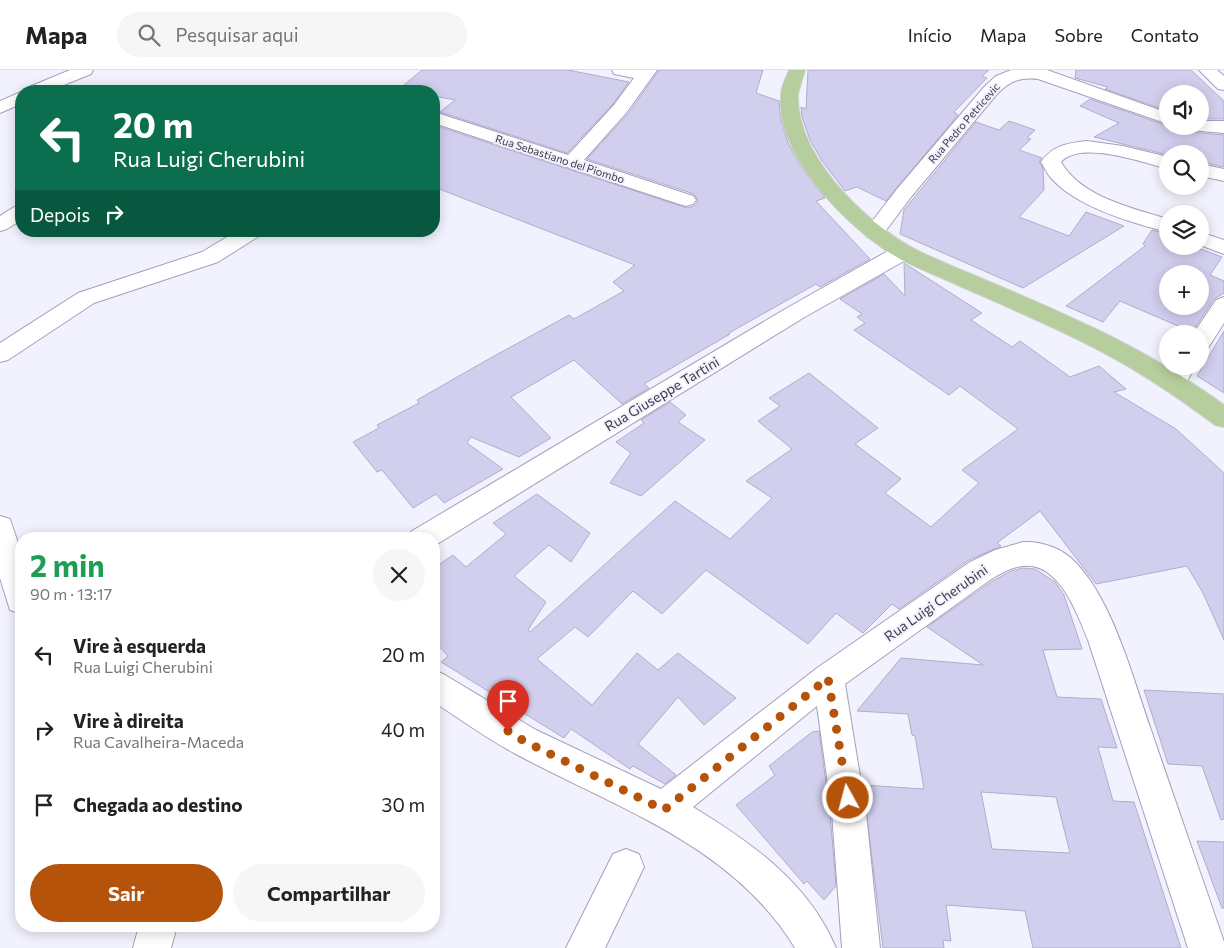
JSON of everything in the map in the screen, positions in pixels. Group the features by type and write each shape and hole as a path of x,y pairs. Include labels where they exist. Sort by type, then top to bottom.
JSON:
{"main road":[{"path":"797,70 792,79 789,94 790,113 801,146 826,182 874,232 903,252 1159,367"},
{"path":"1179,375 1224,418"}],"street":[{"path":"49,85 85,70"},
{"path":"620,70 647,73"},
{"path":"1207,70 1224,85"},
{"path":"572,163 620,109 647,73"},
{"name":"Rua Pedro Petricevic","path":"874,232 904,193 986,97 1007,76 1026,73 1042,74 1159,116"},
{"path":"0,108 15,100"},
{"name":"Rua Sebastiano del Piombo","path":"440,119 686,200"},
{"path":"1209,126 1224,127"},
{"path":"1159,161 1090,147 1061,151 1054,155 1051,162 1054,171 1076,189 1104,202 1159,223"},
{"path":"1209,172 1224,176"},
{"path":"0,225 15,215"},
{"path":"0,354 86,298 210,257 242,237"},
{"path":"1209,241 1224,247"},
{"name":"Rua Giuseppe Tartini","path":"434,532 795,313 903,252"},
{"path":"1209,328 1224,305"},
{"path":"0,527 15,580"},
{"name":"Rua Luigi Cherubini","path":"664,810 828,678 980,571 999,560 1018,554 1034,553 1051,559 1065,571 1079,589 1103,639 1207,948"},
{"path":"828,678 846,780 856,870 861,948"},
{"path":"440,690 524,741 664,810 749,864 772,886 795,913 818,948"},
{"path":"584,948 626,867"},
{"path":"152,948 156,932"}],"building":[{"path":"422,70 568,70 629,82 613,104 567,153 440,112 455,100 440,97 440,85 404,85"},
{"path":"659,70 763,70 756,93 779,101 781,119 788,143 801,166 825,198 816,201 870,259 820,287 816,284 729,333 644,384 649,388 622,404 574,360 511,397 551,438 519,457 471,437 467,443 503,469 444,503 436,494 413,508 382,470 377,472 353,442 379,428 377,425 419,403 417,400 487,360 569,315 574,319 624,291 613,282 635,265 440,189 440,127 687,208 694,206 698,201 694,194 587,159 628,114"},
{"path":"808,70 989,70 982,76 987,78 954,112 958,115 886,201 857,187 845,191 822,161 810,140 802,117 801,107 806,109"},
{"path":"1076,70 1191,70 1207,85 1159,85 1159,108 1105,89 1108,87 1075,78"},
{"path":"1209,87 1224,101 1224,119 1209,119"},
{"path":"1090,99 1159,123 1159,135 1224,135 1224,167 1209,164 1209,145 1159,145 1159,153 1094,137 1119,123 1080,106"},
{"path":"1009,121 1035,130 1027,138 1031,139 1019,150 1042,158 1039,162 1043,168 1044,190 1019,217 1069,236 1086,212 1124,226 1023,288 900,234 904,210 976,122 999,130"},
{"path":"1152,230 1159,232 1159,255 1209,255 1209,252 1222,257 1210,275 1224,281 1224,293 1214,299 1209,306 1209,265 1159,265 1159,315 1203,315 1197,325 1176,325 1120,301 1103,322 1066,306 1145,246 1143,244"},
{"path":"904,263 982,313 971,320 1012,347 1020,341 1070,377 1099,366 1126,389 1114,392 1176,429 1224,473 1224,640 1203,593 1187,566 1096,584 1040,511 997,543 1001,546 969,560 899,609 892,604 863,633 836,613 808,644 706,570 662,614 633,591 588,637 575,627 537,659 592,705 637,653 658,670 678,653 736,698 704,725 678,697 638,744 676,775 665,784 633,766 630,769 571,729 564,738 441,662 448,656 440,647 440,564 453,555 466,567 506,534 493,523 537,494 590,533 571,562 549,545 514,576 546,602 528,630 530,632 675,501 730,539 772,498 746,481 792,449 758,421 780,406 769,398 809,373 878,428 855,444 901,479 885,493 931,527 979,483 962,470 1018,429 960,386 949,395 854,330 865,323 857,317 862,314 840,299 884,274 905,296"},
{"path":"1224,331 1224,393 1197,376 1209,375 1209,356"},
{"path":"670,402 686,415 678,422 705,440 641,496 610,483 631,453 616,442 644,423 641,420"},
{"path":"1023,568 1035,569 1055,582 1064,595 1082,649 1043,650 1057,697 1101,699 1117,748 1098,747 1113,801 1134,802 1181,948 1033,948 1025,911 946,905 951,941 943,940 944,948 883,948 863,785 924,789 915,736 912,735 908,714 857,711 901,658 983,665 927,627 991,582 1011,571","holes":["981,792 1056,797 1070,853 992,849"]},
{"path":"1144,690 1224,694 1224,819 1221,820 1202,766 1168,764"},
{"path":"819,731 830,813 836,886 824,900 807,881 804,884 736,805 775,775 769,766 812,732"},
{"path":"1197,841 1224,842 1224,908 1222,908"}],"route":[{"path":"508,731 524,741 664,810 828,678 848,798"}]}
